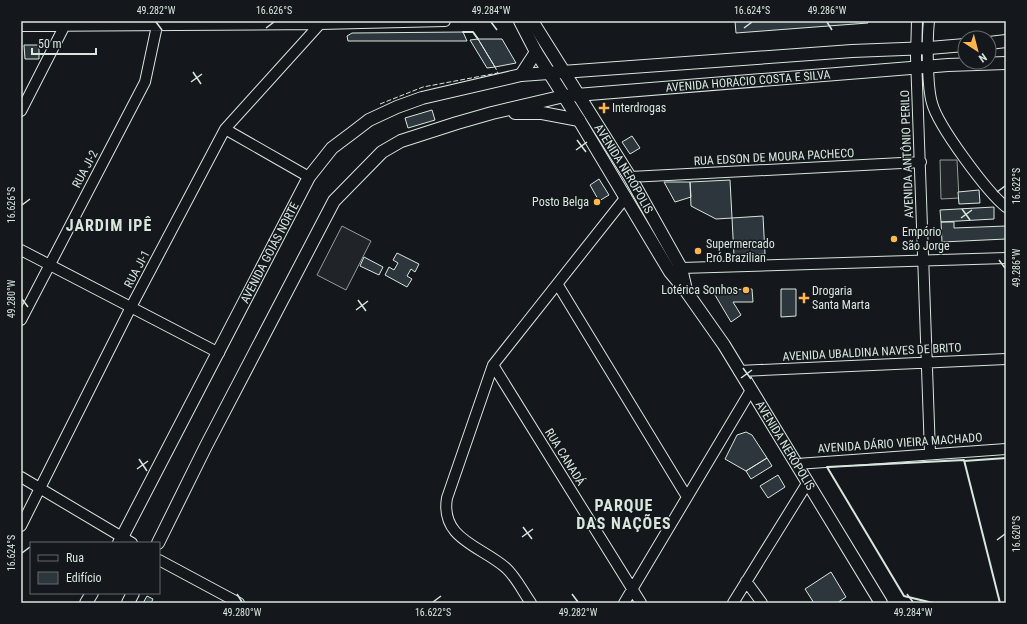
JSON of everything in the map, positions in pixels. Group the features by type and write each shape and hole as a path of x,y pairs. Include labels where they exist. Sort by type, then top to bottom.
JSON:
{"main road":[{"name":"AVENIDA NERÓPOLIS","path":"520,21 536,52 626,197 670,272 686,291 724,345 881,603"},
{"name":"AVENIDA NERÓPOLIS","path":"532,21 630,177 681,268 686,291"},
{"name":"AVENIDA HORÁCIO COSTA E SILVA","path":"521,75 852,51 957,46"},
{"path":"521,75 536,52"},
{"path":"555,58 588,70"},
{"name":"AVENIDA HORÁCIO COSTA E SILVA","path":"492,113 578,94 917,67 1006,63"},
{"name":"AVENIDA GOIÁS NORTE","path":"124,541 174,434 219,353 309,177 332,148 369,120 397,106 422,98 521,75"},
{"path":"158,542 206,446 334,201 382,152 401,141 492,113 542,112 579,120"},
{"path":"86,603 91,594"},
{"path":"128,603 132,594"}],"street":[{"path":"21,26 157,23 320,24 445,21"},
{"name":"AVENIDA ANTÔNIO PERILO","path":"917,21 917,67 930,453"},
{"path":"929,21 929,67 932,103 955,144 981,181 1006,207"},
{"name":"RUA JI-2","path":"21,320 145,82 157,23"},
{"name":"RUA JI-1","path":"21,526 42,488 131,307 224,128 320,24"},
{"path":"21,111 65,25"},
{"path":"919,107 932,103"},
{"path":"224,128 309,177"},
{"name":"RUA EDSON DE MOURA PACHECO","path":"630,177 921,162"},
{"path":"531,603 506,568 459,536 448,521 445,511 447,498 493,365 558,285 626,197"},
{"path":"21,250 219,353"},
{"path":"670,272 681,268 1006,258"},
{"path":"558,285 687,497"},
{"name":"AVENIDA UBALDINA NAVES DE BRITO","path":"739,371 926,361 1006,359"},
{"name":"RUA CANADÁ","path":"493,365 640,603"},
{"path":"624,603 750,390"},
{"name":"AVENIDA DÁRIO VIEIRA MACHADO","path":"797,464 930,453 1006,449"},
{"path":"21,477 42,488 124,541"},
{"path":"733,603 808,482"},
{"path":"160,561 237,603"},
{"path":"746,581 762,603"}],"shaded area":[{"path":"940,160 957,160 959,198 941,199"},
{"path":"342,226 371,241 346,290 317,275"}],"building":[{"path":"735,21 868,21 868,23 736,33"},
{"path":"463,32 467,41 348,41 347,36 352,33"},
{"path":"478,39 502,39 516,63 495,67"},
{"path":"478,39 495,67 487,68 470,40"},
{"path":"24,45 39,45 39,59 25,59"},
{"path":"432,110 435,120 408,128 405,118"},
{"path":"632,136 640,148 630,154 622,142"},
{"path":"599,179 609,195 599,201 590,185"},
{"path":"730,180 732,218 716,219 691,206 690,182"},
{"path":"664,182 690,182 691,197 675,202"},
{"path":"979,190 980,203 959,204 958,192"},
{"path":"994,207 994,219 941,222 940,210"},
{"path":"763,216 765,254 734,256 732,218"},
{"path":"941,222 954,222 954,228 1006,226 1006,239 942,242"},
{"path":"397,253 419,264 415,272 411,269 407,276 412,279 407,287 385,275 389,267 394,270 398,263 393,260"},
{"path":"364,257 383,267 379,275 360,266"},
{"path":"752,289 753,302 733,302 741,315 731,322 715,295 717,290"},
{"path":"781,289 796,289 796,316 781,317"},
{"path":"746,432 752,435 767,458 746,471 725,459 737,435"},
{"path":"767,458 772,466 751,479 746,471"},
{"path":"778,475 785,487 768,498 760,486"},
{"path":"831,572 846,597 837,603 814,603 805,589"},
{"path":"147,596 153,599 151,603 143,603"}],"fence":[{"path":"380,104 423,87 498,73 495,67"}],"wall":[{"path":"463,32 473,32 478,39"},
{"path":"964,461 1006,458"},
{"path":"933,603 904,596 827,467 964,460 1000,603"}],"place":[{"name":"Interdrogas","path":"604,108"},
{"name":"Posto Belga","path":"597,202"},
{"name":"Empório São Jorge","path":"894,239"},
{"name":"Supermercado Pró Brazilian","path":"698,251"},
{"name":"Lotérica Sonhos","path":"746,290"},
{"name":"Drogaria Santa Marta","path":"804,298"}],"district":[{"name":"JARDIM IPÊ","path":"109,225"},
{"name":"PARQUE DAS NAÇÕES","path":"624,514"}]}
